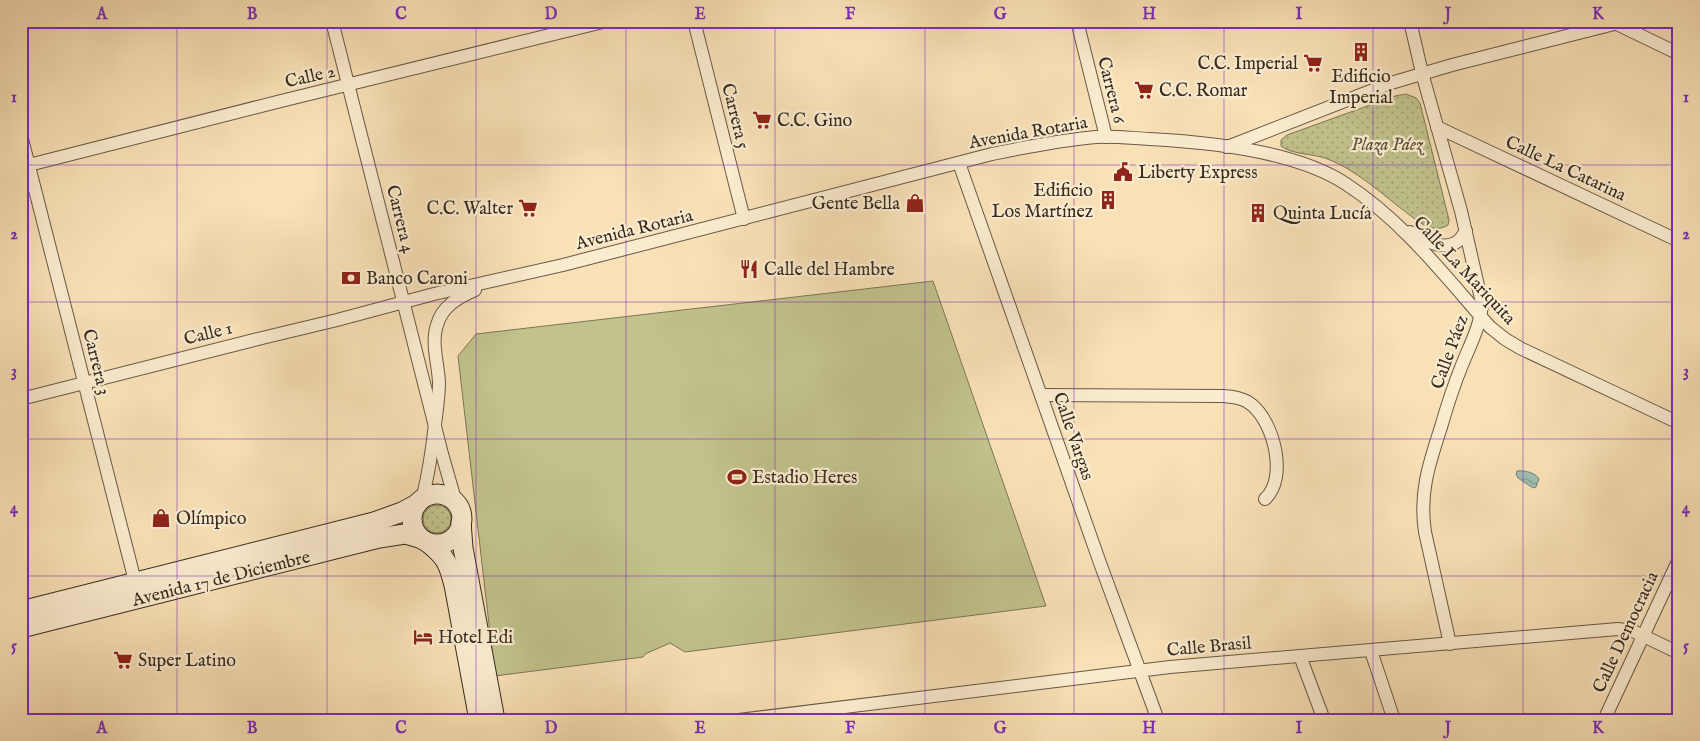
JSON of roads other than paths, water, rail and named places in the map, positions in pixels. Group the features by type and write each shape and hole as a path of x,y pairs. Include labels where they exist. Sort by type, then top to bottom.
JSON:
{"street":[{"name":"Carrera 4","path":"332,21 456,503"},
{"name":"Calle 2","path":"25,166 607,21"},
{"name":"Carrera 5","path":"694,21 744,219"},
{"name":"Carrera 6","path":"1077,21 1106,137"},
{"name":"Calle Páez","path":"1410,21 1481,294 1481,317 1460,369 1433,450 1424,485 1422,517 1450,644"},
{"name":"Avenida Rotaria","path":"405,302 1044,143 1106,137 1169,140 1227,147 1391,83 1422,73 1622,22"},
{"path":"1622,22 1679,54"},
{"name":"Calle La Catarina","path":"1438,127 1679,241"},
{"name":"Carrera 3","path":"21,135 25,166 138,590"},
{"name":"Calle La Mariquita","path":"1227,147 1279,157 1303,164 1344,183 1402,228 1481,317 1505,339 1520,348 1679,423"},
{"name":"Calle Vargas","path":"959,163 1100,563 1158,720"},
{"path":"1402,228 1430,242 1445,245 1456,243 1466,231"},
{"name":"Avenida Rotaria","path":"435,426 439,381 435,341 439,319 458,297 490,282"},
{"name":"Calle 1","path":"21,399 405,302"},
{"path":"1041,395 1223,396 1248,402 1262,415 1268,427 1278,465 1274,488 1265,499"},
{"name":"Carrera 4","path":"419,501 431,462 435,426"},
{"path":"479,720 449,566 446,558 417,534 412,522 414,509 419,501 427,496 440,494 446,496 456,503 460,509 463,548 495,720"},
{"name":"Avenida 17 de Diciembre","path":"21,628 138,590 374,522 402,512 419,501"},
{"path":"424,540 440,543 452,538 462,522"},
{"name":"Avenida 17 de Diciembre","path":"21,611 138,590 379,538 405,534 424,540"},
{"name":"Calle Democracia","path":"1604,720 1679,560"},
{"name":"Calle Brasil","path":"739,720 1141,670 1618,629 1643,636 1679,653"},
{"path":"1371,650 1394,720"},
{"path":"1300,656 1324,720"}],"water":[{"path":"1517,471 1535,475 1539,479 1536,487 1533,488 1518,478"}],"place":[{"name":"Edificio Imperial","path":"1361,52"},
{"name":"C.C. Imperial","path":"1313,63"},
{"name":"C.C. Romar","path":"1144,90"},
{"name":"C.C. Gino","path":"762,120"},
{"name":"Liberty Express","path":"1123,172"},
{"name":"Edificio Los Martínez","path":"1108,200"},
{"name":"Gente Bella","path":"915,203"},
{"name":"C.C. Walter","path":"528,208"},
{"name":"Quinta Lucía","path":"1258,213"},
{"name":"Calle del Hambre","path":"749,269"},
{"name":"Banco Caroni","path":"351,278"},
{"name":"Estadio Heres","path":"737,477"},
{"name":"Olímpico","path":"161,518"},
{"name":"Hotel Edi","path":"423,637"},
{"name":"Super Latino","path":"123,660"}],"park label":[{"name":"Plaza Páez","path":"1387,144"}]}
